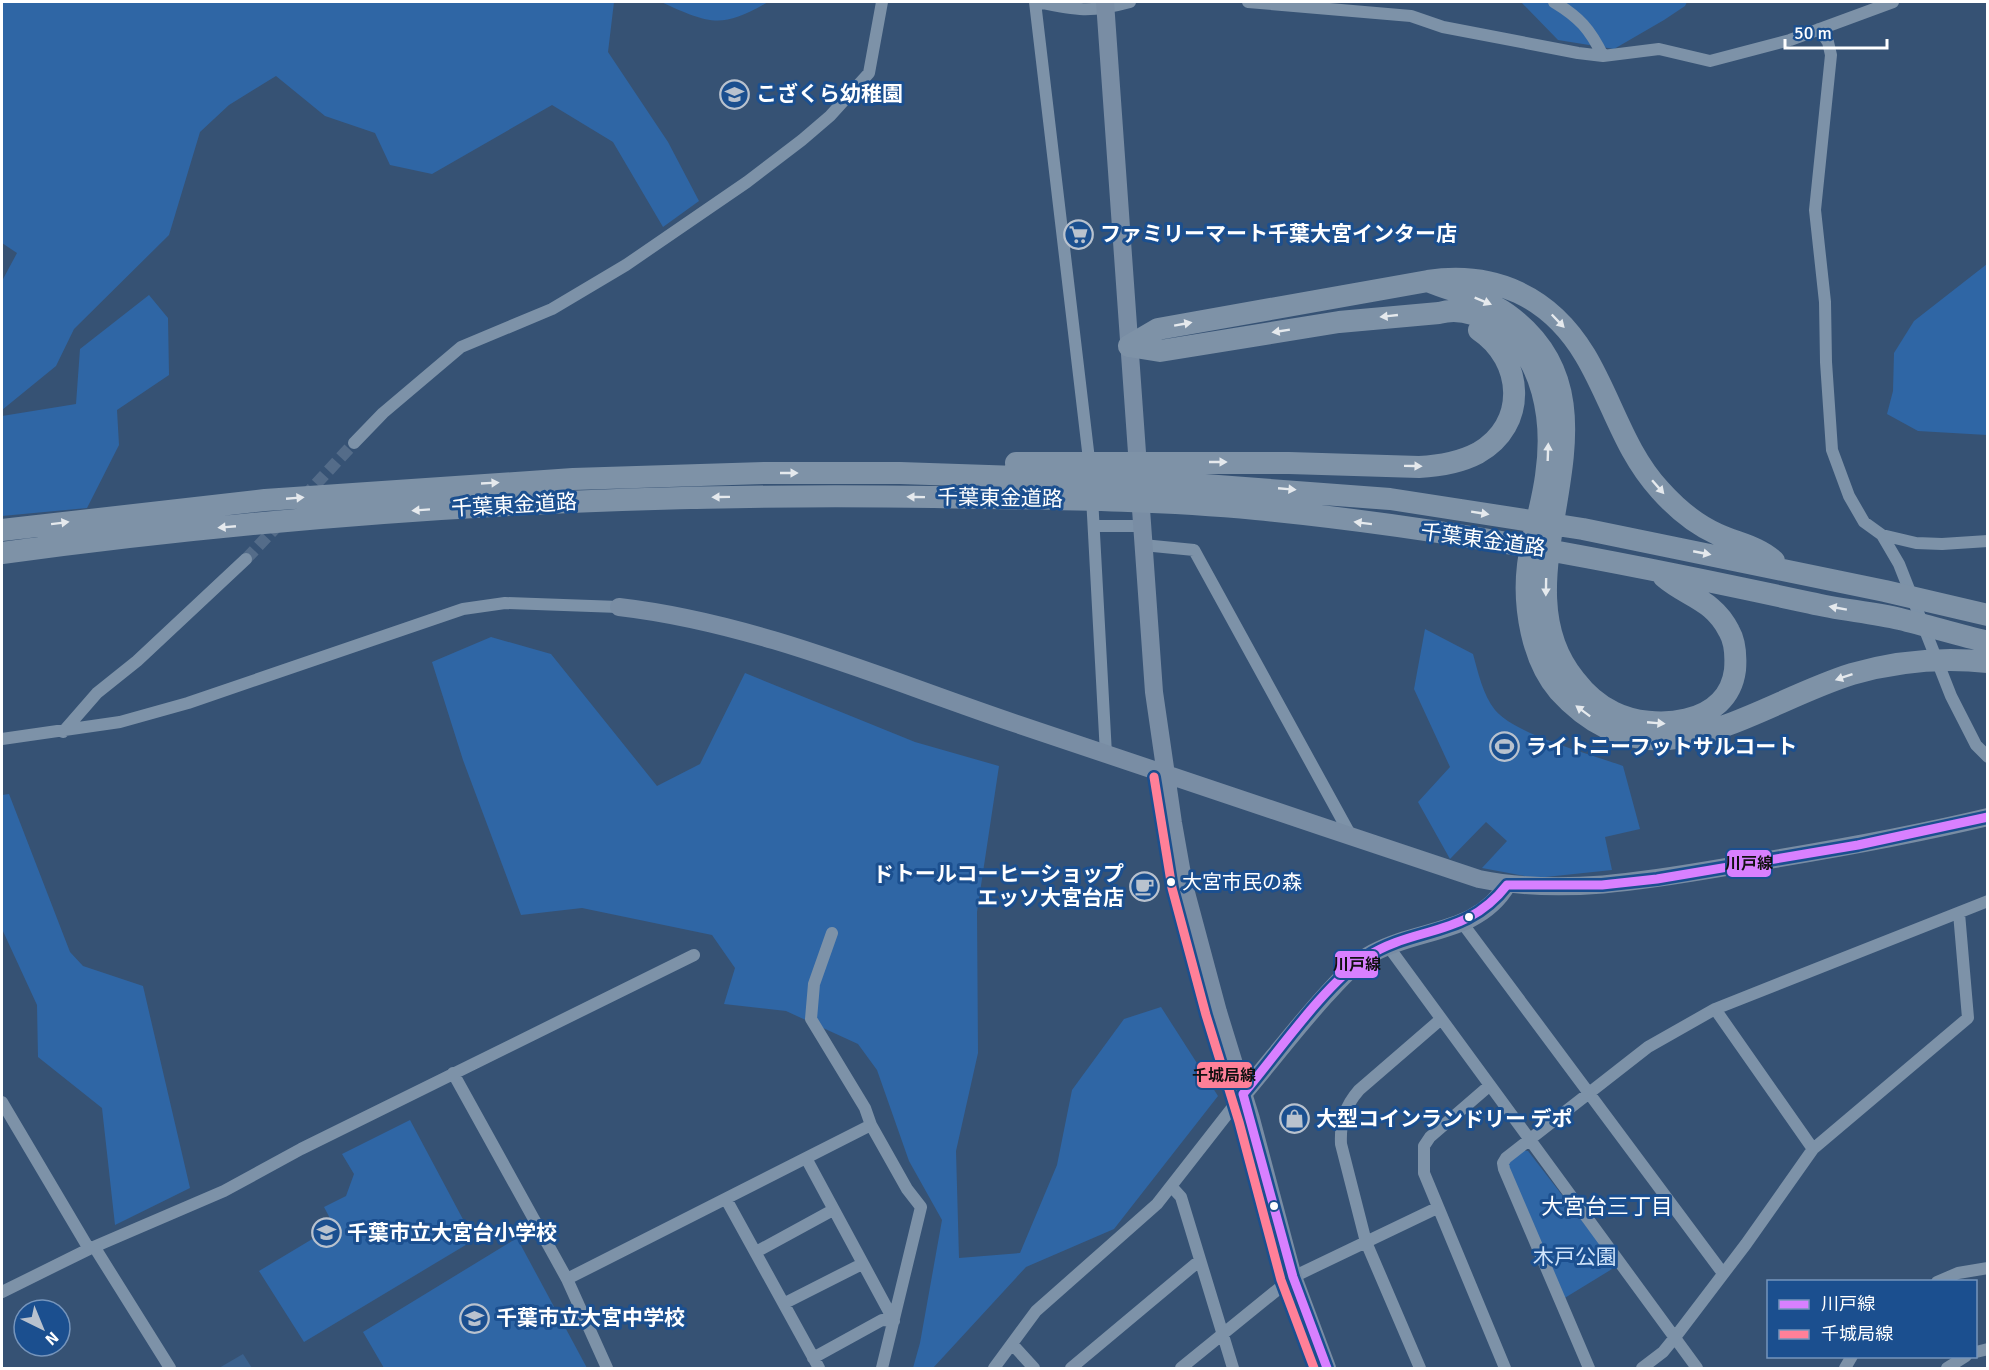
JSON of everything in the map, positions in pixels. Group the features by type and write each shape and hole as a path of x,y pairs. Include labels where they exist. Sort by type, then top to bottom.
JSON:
{"highway":[{"path":"1129,346 1158,329 1428,281 1454,277 1496,284 1526,295 1540,305 1573,337 1586,357 1630,450 1658,488 1696,523 1765,553 1782,569"},
{"path":"1428,281 1492,304 1522,326 1546,357 1561,393 1564,435 1564,462 1546,578 1548,622 1552,641 1571,676 1597,702 1613,712 1633,719 1666,724 1696,717 1716,704 1729,690 1736,659 1729,631 1710,606 1668,581 1652,568"},
{"path":"1129,346 1160,351 1338,322 1439,313 1452,309 1468,312 1503,330 1527,357 1542,388 1548,448 1546,475 1528,567 1530,614 1539,656 1559,690 1574,705 1601,723 1629,735 1671,741 1723,727 1821,686 1900,662 1978,661"},
{"path":"1075,480 1162,482 1440,466 1479,452 1495,440 1506,426 1514,408 1515,392 1509,364 1491,338 1478,329 1439,313"},
{"name":"千葉東金道路","path":"2,530 255,501 463,485 677,475 900,473 927,466 1075,480 1243,486 1390,499 1582,529 1782,569 1988,615"},
{"name":"千葉東金道路","path":"2,553 108,539 304,520 553,502 861,496 1075,480"},
{"name":"千葉東金道路","path":"1162,482 1256,509 1504,541 1652,568 1820,605 1896,618 1988,642"}],"street":[{"path":"354,443 383,413 461,347 552,309 626,265 747,182 802,140 830,116 869,73 882,2"},
{"path":"1106,754 1088,450 1036,2 1079,11 1130,2"},
{"path":"1248,2 1411,16 1443,27 1603,57 1659,49 1710,61 1790,40 1893,2"},
{"path":"1554,2 1577,16 1593,36 1603,57"},
{"path":"1105,5 1154,692 1166,775 1184,885 1218,1012 1293,1277 1327,1368"},
{"path":"1819,29 1828,42 1831,55 1815,210 1825,302 1829,430 1832,450 1849,496 1864,522 1882,535 1916,543 1988,541"},
{"path":"1094,525 1142,526"},
{"path":"1882,535 1899,564 1966,728 1976,745 1988,757"},
{"path":"1143,545 1194,550 1351,836"},
{"path":"63,732 97,693 137,661 246,559"},
{"path":"2,739 120,722 188,703 463,609 505,603 619,607 717,623 798,647 1166,775 1479,879 1507,885 1602,885 1657,879 1858,845 1988,817"},
{"path":"994,1368 1036,1311 1145,1216 1284,1041 1337,982 1358,963 1388,946 1422,934 1463,924 1490,908 1507,885"},
{"path":"1589,1368 1504,1169 1503,1163 1506,1158 1648,1047 1715,1009 1988,901"},
{"path":"1642,1368 1663,1352 1676,1336 1722,1272 1746,1244 1813,1149 1968,1017 1959,913"},
{"path":"1463,924 1722,1272"},
{"path":"832,933 814,984 811,1019 865,1108 871,1125 907,1189 921,1207 882,1368"},
{"path":"1388,946 1528,1140 1676,1336 1697,1368"},
{"path":"2,1292 92,1248 224,1191 301,1149 694,955"},
{"path":"1715,1009 1813,1149"},
{"path":"1420,1368 1366,1242 1341,1144 1340,1129 1344,1114 1359,1090 1440,1020"},
{"path":"453,1073 567,1279 607,1368"},
{"path":"1489,1086 1430,1137 1424,1146 1424,1173 1505,1368"},
{"path":"2,1102 92,1248 170,1368"},
{"path":"567,1279 871,1125"},
{"path":"806,1158 894,1321"},
{"path":"1171,1186 1181,1197 1233,1368"},
{"path":"726,1198 816,1363 882,1320 894,1321"},
{"path":"1181,1368 1293,1277 1437,1208"},
{"path":"756,1252 833,1210"},
{"path":"1071,1368 1199,1261"},
{"path":"785,1304 862,1264"},
{"path":"1940,1280 1958,1273 1988,1268"},
{"path":"1013,1345 1034,1368"},
{"path":"1947,1368 1963,1358"}],"green space":[{"path":"2,2 614,2 608,52 668,142 699,201 663,227 613,142 552,105 432,174 390,165 375,133 325,116 276,76 229,105 200,132 169,235 74,329 56,366 2,410 2,281 17,253 2,243"},
{"path":"661,2 768,2 738,17 714,20 691,15"},
{"path":"1521,2 1687,2 1685,6 1664,20 1614,49 1558,40"},
{"path":"1987,264 1987,435 1918,431 1887,414 1893,391 1894,353 1914,321"},
{"path":"149,295 168,318 169,375 117,410 119,445 87,508 2,516 2,416 76,404 80,349"},
{"name":"ライトニーフットサルコート","path":"1425,629 1473,654 1487,697 1495,710 1505,719 1536,736 1623,766 1640,829 1605,837 1612,870 1536,878 1482,868 1507,841 1486,822 1450,859 1418,802 1450,767 1414,689"},
{"path":"491,637 551,654 657,786 700,764 745,673 915,742 999,766 977,912 978,1053 956,1151 959,1258 1020,1253 1057,1165 1072,1090 1124,1019 1161,1007 1218,1096 1114,1229 1026,1267 933,1368 913,1368 920,1343 942,1220 909,1161 877,1070 858,1044 786,1011 724,1004 735,968 712,935 582,908 521,915 463,760 432,662"},
{"path":"9,794 70,952 83,966 143,986 190,1188 115,1225 102,1108 38,1057 37,1005 2,929 2,795"},
{"path":"410,1120 474,1240 304,1342 259,1271 334,1226 324,1207 346,1196 354,1174 342,1154"},
{"name":"木戸公園","path":"1520,1150 1528,1151 1617,1266 1563,1299 1506,1161"},
{"name":"千葉市立大宮中学校","path":"517,1238 587,1368 384,1368 363,1332"}],"shaded area":[{"path":"243,1354 252,1368 219,1368"}],"tunnel":[{"path":"304,497 354,443"},
{"path":"246,559 280,523"}],"transit line":[{"name":"千城局線","path":"1154,777 1172,888 1206,1015 1239,1122 1281,1280 1314,1368"},
{"name":"川戸線","path":"1507,885 1602,885 1657,879 1858,845 1988,817"},
{"name":"川戸線","path":"1243,1094 1318,1002 1350,969 1385,947 1458,923 1475,914 1491,902 1507,885"},
{"name":"川戸線","path":"1243,1094 1293,1277 1327,1368"}],"place":[{"name":"こざくら幼稚園","path":"735,94"},
{"name":"ファミリーマート千葉大宮インター店","path":"1079,234"},
{"name":"ライトニーフットサルコート","path":"1505,747"},
{"name":"大宮市民の森","path":"1171,882"},
{"name":"ドトールコーヒーショップ エッソ大宮台店","path":"1145,886"},
{"name":"大型コインランドリー デポ","path":"1295,1119"},
{"name":"千葉市立大宮台小学校","path":"326,1233"},
{"name":"千葉市立大宮中学校","path":"475,1318"}],"district":[{"name":"大宮台三丁目","path":"1607,1206"}]}
